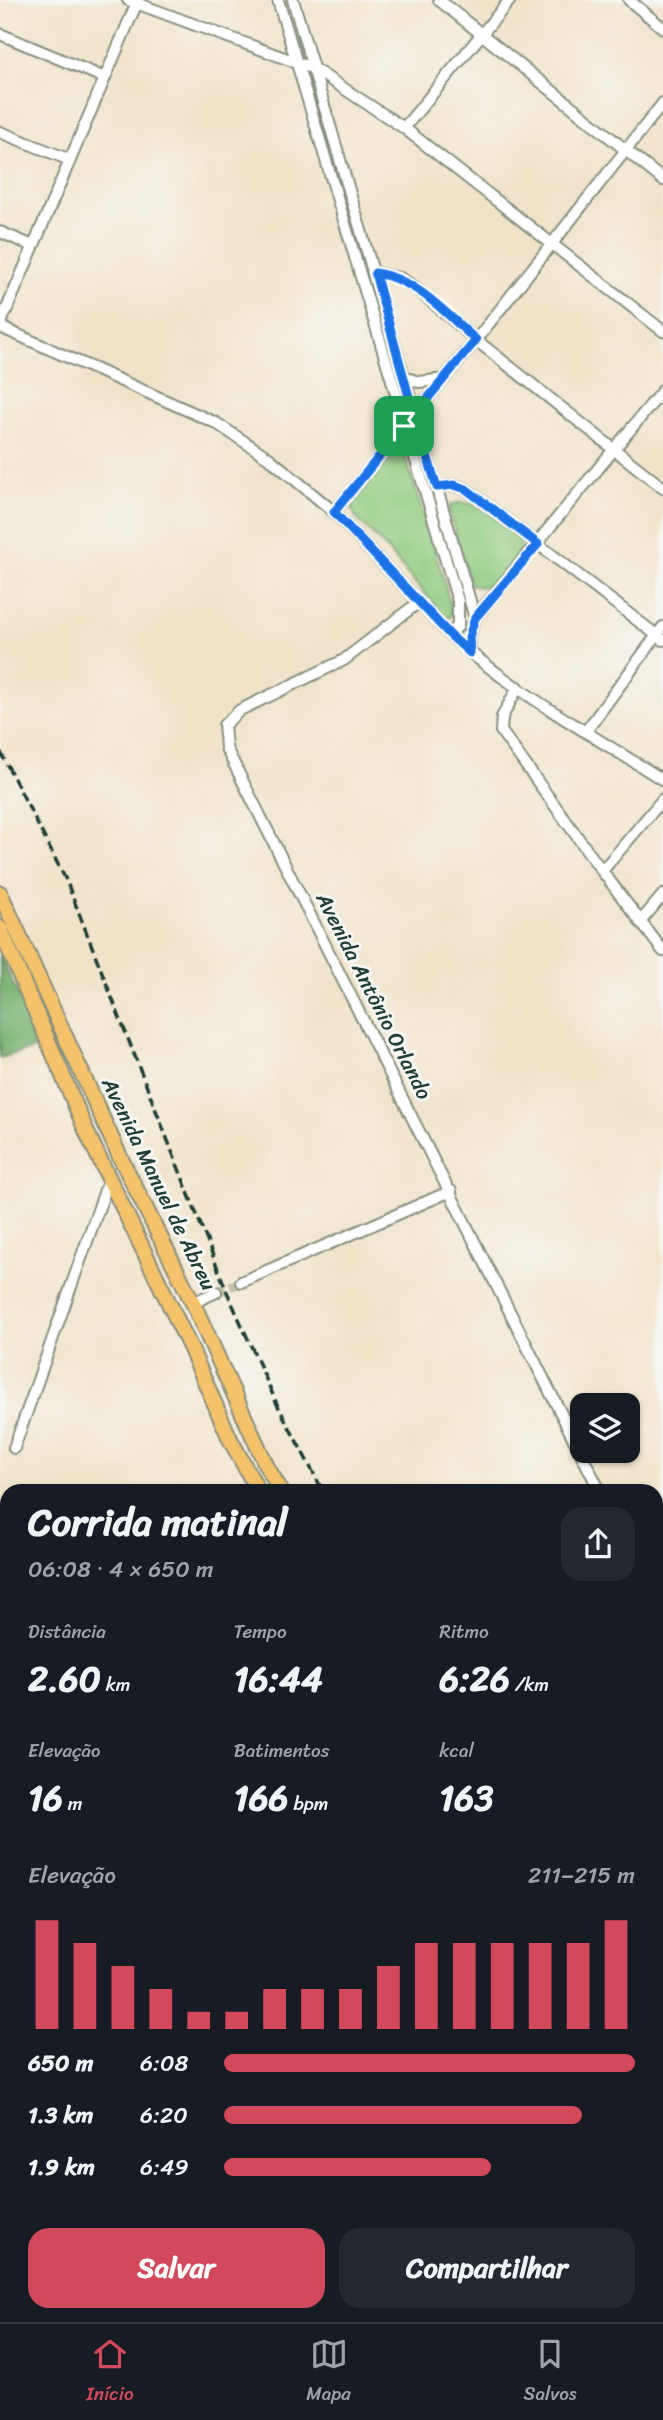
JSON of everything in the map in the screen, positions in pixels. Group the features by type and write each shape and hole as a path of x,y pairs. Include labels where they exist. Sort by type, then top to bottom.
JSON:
{"main road":[{"name":"Avenida Manuel de Abreu","path":"0,893 120,1157 193,1303 277,1484"},
{"name":"Avenida Manuel de Abreu","path":"0,928 109,1179 190,1348 230,1439 254,1484"}],"street":[{"path":"278,0 457,601 457,625 450,635"},
{"path":"293,0 475,618"},
{"path":"439,0 663,180"},
{"path":"404,128 510,0"},
{"path":"629,0 663,28"},
{"path":"663,331 404,128 314,69 134,1 105,78 0,326 215,423 269,458 334,512 470,653 663,780"},
{"path":"0,34 105,78"},
{"path":"334,512 476,340 663,103"},
{"path":"0,132 70,160"},
{"path":"0,232 33,247"},
{"path":"375,273 392,275 407,282 663,488"},
{"path":"403,377 419,382 444,379"},
{"path":"470,653 469,637 475,618 663,390"},
{"path":"437,487 454,485 466,489 661,634 586,730"},
{"name":"Avenida Antônio Orlando","path":"419,602 344,660 240,710 223,725 226,748 597,1484"},
{"path":"518,687 502,717 502,731 663,951"},
{"path":"602,871 663,799"},
{"path":"640,922 663,895"},
{"path":"14,1448 109,1179"},
{"path":"241,1282 451,1191"},
{"path":"193,1303 216,1292"}],"green space":[{"path":"399,447 404,452 444,580 451,617 445,618 384,546 356,518 352,508 356,498"},
{"path":"460,502 476,506 490,514 516,535 520,542 521,549 515,559 497,579 482,587 470,584 449,511 451,505"},
{"path":"0,954 41,1047 0,1058"}],"tunnel":[{"path":"216,1292 241,1282"}],"railway":[{"path":"0,751 66,880 227,1292 277,1404 319,1484"}],"route":[{"path":"404,426 334,512 470,653 469,637 475,618 538,544 466,489 454,485 437,487 414,415 476,340 407,282 392,275 375,273 414,415 404,426"}]}
